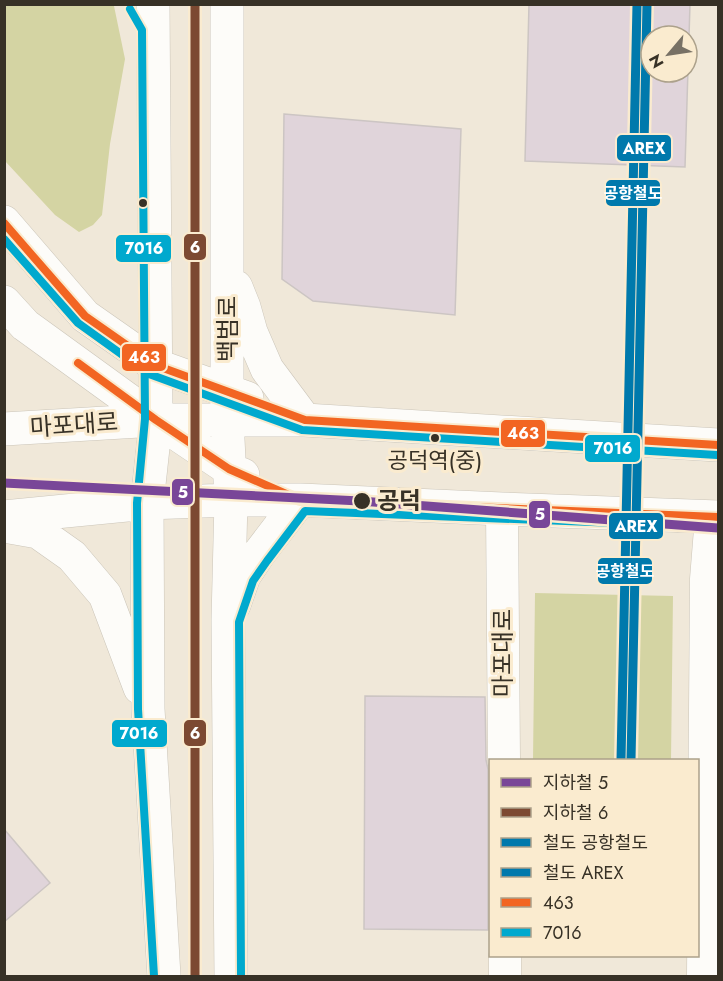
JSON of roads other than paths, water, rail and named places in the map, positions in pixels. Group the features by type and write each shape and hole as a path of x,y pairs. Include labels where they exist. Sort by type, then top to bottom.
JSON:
{"main road":[{"name":"백범로","path":"227,4 231,976"},
{"path":"148,12 156,420 147,503 148,709 164,976"},
{"path":"4,222 85,316 155,365 227,405"},
{"path":"227,267 267,369 305,420"},
{"path":"4,302 25,325 156,420 230,484"},
{"name":"마포대로","path":"4,429 156,420 227,405 305,420 718,445"},
{"path":"4,517 147,503 230,484 300,500 715,517"},
{"path":"228,620 244,576 300,500"},
{"path":"4,526 38,532 72,555 105,595 148,709"}],"street":[{"name":"마포대로","path":"502,509 504,759"},
{"path":"703,976 706,579 715,517"},
{"path":"505,957 505,976"}],"metro line":[{"name":"6","path":"195,4 195,976"},
{"name":"5","path":"4,483 360,501 718,528"}],"rail line":[{"name":"공항철도","path":"621,759 637,4"},
{"name":"AREX","path":"631,759 647,4"}],"place":[{"name":"공덕역(중)","path":"435,438"},
{"name":"공덕","path":"362,501"}]}
